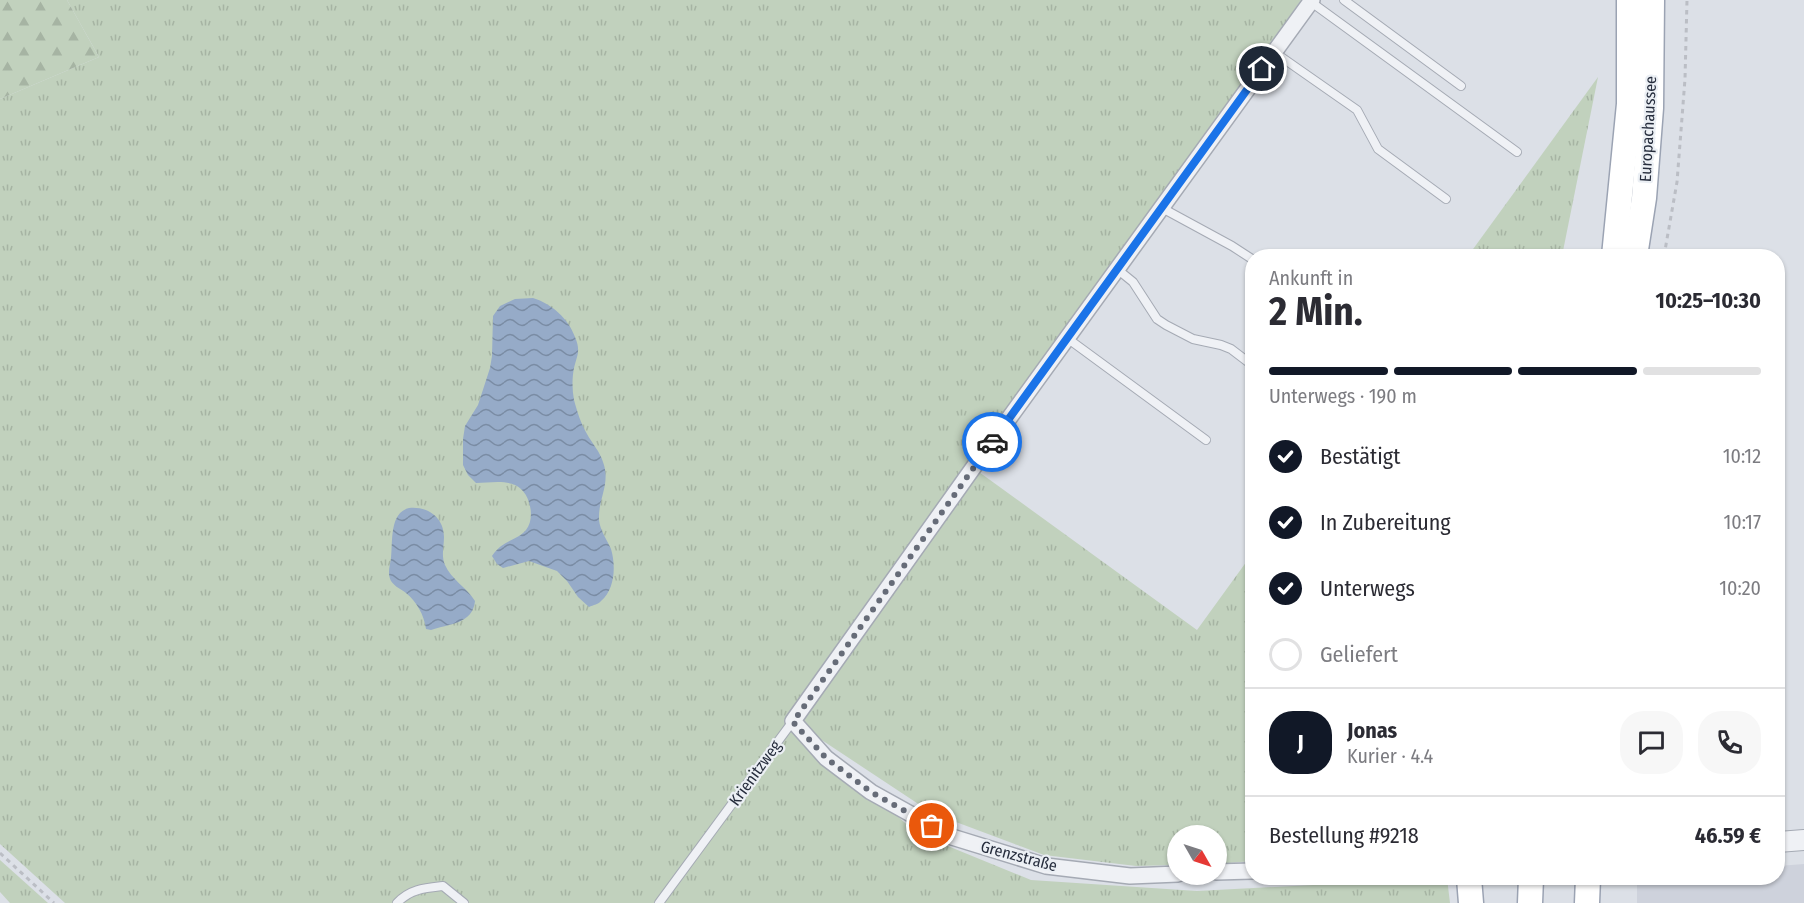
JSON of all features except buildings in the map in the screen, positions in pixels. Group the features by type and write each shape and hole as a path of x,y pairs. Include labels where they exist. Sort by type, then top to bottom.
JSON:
{"main road":[{"name":"Europachaussee","path":"1615,249 1629,104 1629,0"},
{"name":"Europachaussee","path":"1636,249 1644,198 1651,108 1652,0"},
{"path":"1470,885 1471,903"},
{"path":"1530,903 1531,885"},
{"path":"1587,903 1588,885"}],"street":[{"name":"Krienitzweg","path":"793,722 1311,1"},
{"name":"Grenzstraße","path":"793,722 826,758 871,792 952,837 1046,866 1130,876 1167,874"},
{"path":"1785,841 1804,840"},
{"path":"1227,872 1245,871"}],"lane":[{"path":"1344,0 1461,86"},
{"path":"1311,1 1517,152"},
{"path":"1274,52 1357,110 1378,149 1446,199"},
{"path":"1161,208 1245,254"},
{"path":"1117,269 1133,282 1157,319 1193,339 1221,345 1245,359"},
{"path":"1067,338 1206,440"},
{"name":"Krienitzweg","path":"659,903 793,722"},
{"path":"397,903 418,889 443,886 464,903"}],"path":[{"path":"1665,249 1677,182 1685,79 1687,0"},
{"path":"0,853 54,903"}],"shaded area":[{"path":"1804,864 1804,903 1637,903 1637,885 1785,885 1785,865"}],"green space":[{"path":"0,0 67,0 99,57 0,99"},
{"path":"67,0 1301,0 979,472 1197,630 1245,564 1245,862 1227,863 1227,825 1167,825 1167,865 1136,866 1044,855 932,813 796,723 916,833 1031,880 1197,891 1312,885 1448,885 1450,903 65,903 0,844 0,99 99,57"},
{"path":"1598,77 1563,249 1473,249"},
{"path":"0,860 48,903 10,903 0,892"}],"water":[{"path":"533,298 547,304 558,313 568,324 575,337 578,350 573,376 574,400 583,426 600,455 605,470 606,477 599,520 611,549 614,563 613,577 606,596 599,603 589,607 557,571 529,561 503,568 497,564 492,556 496,550 522,534 529,525 531,512 528,499 520,488 511,483 476,483 468,475 463,465 465,426 478,405 490,368 493,316 500,306 515,299"},
{"path":"409,508 428,511 438,519 443,530 445,565 475,601 470,614 459,622 431,630 426,629 417,605 391,581 389,572 393,529 398,516"}],"way so far":[{"path":"932,826 871,792 826,758 793,722 992,442"}],"route":[{"path":"992,442 1262,69"}]}
